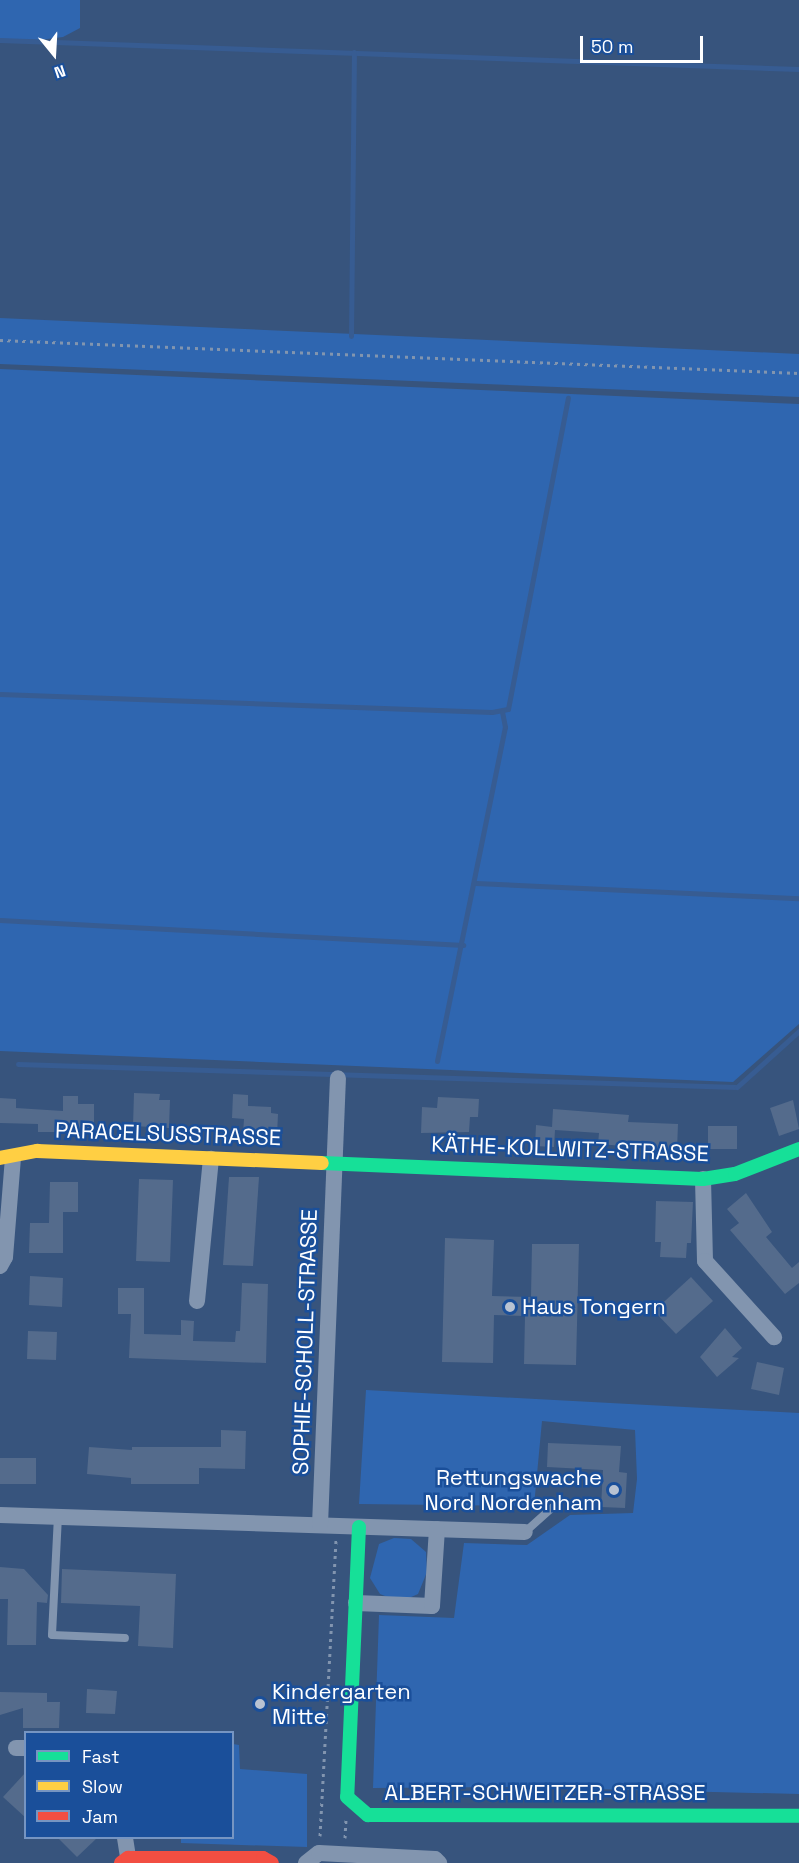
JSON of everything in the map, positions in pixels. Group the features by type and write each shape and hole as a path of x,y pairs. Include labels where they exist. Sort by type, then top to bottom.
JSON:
{"street":[{"name":"SOPHIE-SCHOLL-STRASSE","path":"329,1525 338,1078"},
{"name":"KÄTHE-KOLLWITZ-STRASSE","path":"335,1160 703,1179 735,1173 799,1149"},
{"name":"PARACELSUSSTRASSE","path":"7,1158 37,1151 211,1159 335,1160"},
{"path":"0,1266 5,1257 7,1158"},
{"path":"197,1301 211,1159"},
{"path":"703,1179 705,1261 774,1336"},
{"path":"0,1515 525,1532"},
{"path":"347,1797 359,1527"},
{"path":"356,1604 432,1606 437,1529"},
{"name":"ALBERT-SCHWEITZER-STRASSE","path":"347,1797 368,1815 799,1816"},
{"path":"125,1839 124,1861 263,1858 272,1863"},
{"path":"313,1858 345,1855 435,1859 438,1863"}],"lane":[{"path":"525,1532 552,1508"},
{"path":"58,1516 52,1635 125,1638"}],"path":[{"path":"0,340 799,373"},
{"path":"313,1858 329,1525"},
{"path":"345,1855 347,1797"}],"shaded area":[{"path":"0,0 80,0 80,28 63,37 39,40 0,39"},
{"path":"0,318 799,354 799,397 0,364"},
{"path":"0,369 799,404 799,1024 733,1082 0,1051"},
{"path":"366,1390 799,1413 799,1794 507,1787 373,1788 379,1615 454,1618 464,1543 527,1545 570,1515 633,1513 637,1479 635,1430 542,1421 534,1506 359,1504"},
{"path":"394,1538 411,1539 426,1552 427,1572 418,1594 400,1602 380,1594 370,1578 379,1544"},
{"path":"234,1744 239,1745 240,1769 307,1774 307,1847 181,1843 181,1839 234,1839"}],"building":[{"path":"134,1093 160,1094 159,1100 170,1100 169,1128 133,1126"},
{"path":"233,1094 248,1095 248,1106 271,1107 271,1113 278,1114 277,1136 243,1134 244,1119 232,1118"},
{"path":"63,1096 78,1096 78,1104 94,1104 94,1132 38,1132 38,1124 0,1123 0,1098 16,1099 16,1108 63,1111"},
{"path":"438,1097 479,1099 478,1117 470,1117 469,1132 421,1133 422,1107 437,1108"},
{"path":"793,1100 799,1129 779,1136 770,1108"},
{"path":"553,1109 629,1115 628,1122 678,1124 677,1150 598,1144 599,1133 555,1130 554,1147 535,1146 536,1125 552,1127"},
{"path":"708,1126 737,1126 737,1149 708,1149"},
{"path":"229,1177 259,1177 253,1266 223,1265"},
{"path":"139,1179 173,1180 170,1262 136,1261"},
{"path":"50,1182 78,1182 78,1212 63,1212 63,1253 29,1253 30,1223 49,1223"},
{"path":"746,1193 772,1232 766,1237 792,1268 799,1262 799,1283 785,1294 730,1230 739,1223 727,1209"},
{"path":"656,1201 693,1202 691,1243 687,1243 686,1258 660,1257 661,1242 655,1242"},
{"name":"Haus Tongern","path":"445,1238 494,1240 492,1296 531,1297 532,1244 579,1244 576,1365 524,1364 525,1316 494,1315 493,1363 442,1362"},
{"path":"30,1276 63,1278 62,1307 29,1305"},
{"path":"691,1277 713,1301 676,1334 654,1311"},
{"path":"242,1283 268,1284 266,1363 129,1358 131,1314 118,1314 118,1288 144,1288 144,1334 181,1335 181,1320 194,1321 193,1341 235,1342 236,1331 240,1331"},
{"path":"725,1328 742,1348 732,1357 739,1358 717,1377 700,1357"},
{"path":"28,1331 57,1332 56,1360 27,1359"},
{"path":"757,1362 784,1368 779,1395 751,1389"},
{"path":"221,1430 246,1431 245,1469 199,1468 199,1484 131,1484 131,1478 87,1474 89,1447 132,1450 132,1447 221,1447"},
{"name":"Rettungswache Nord Nordenham","path":"548,1443 621,1446 619,1472 627,1473 625,1508 601,1507 603,1470 547,1467"},
{"path":"0,1458 36,1458 36,1484 0,1484"},
{"path":"0,1567 24,1569 48,1595 47,1603 37,1602 36,1645 7,1645 8,1599 0,1599"},
{"path":"62,1569 176,1574 173,1648 138,1646 140,1606 61,1603"},
{"path":"87,1689 117,1691 115,1714 86,1713"},
{"path":"0,1692 47,1693 47,1702 60,1702 59,1728 23,1728 23,1708 0,1715"},
{"path":"24,1774 24,1816 3,1797"},
{"path":"59,1839 96,1839 77,1857"}],"waterway":[{"path":"0,40 799,69"},
{"path":"351,336 354,52"},
{"path":"0,694 492,712 508,709 568,398"},
{"path":"437,1061 505,727 502,712"},
{"path":"476,883 799,898"},
{"path":"0,920 463,945"},
{"path":"18,1064 737,1087 799,1031"}],"traffic: fast":[{"path":"322,1163 703,1179 735,1174 799,1149"},
{"path":"359,1527 347,1797 368,1815 799,1816"}],"traffic: slow":[{"path":"0,1158 37,1151 322,1163"}],"traffic: jam":[{"path":"121,1863 128,1858 263,1858 272,1863"}],"place":[{"name":"Haus Tongern","path":"510,1307"},
{"name":"Rettungswache Nord Nordenham","path":"614,1490"},
{"name":"Kindergarten Mitte","path":"260,1704"}]}
